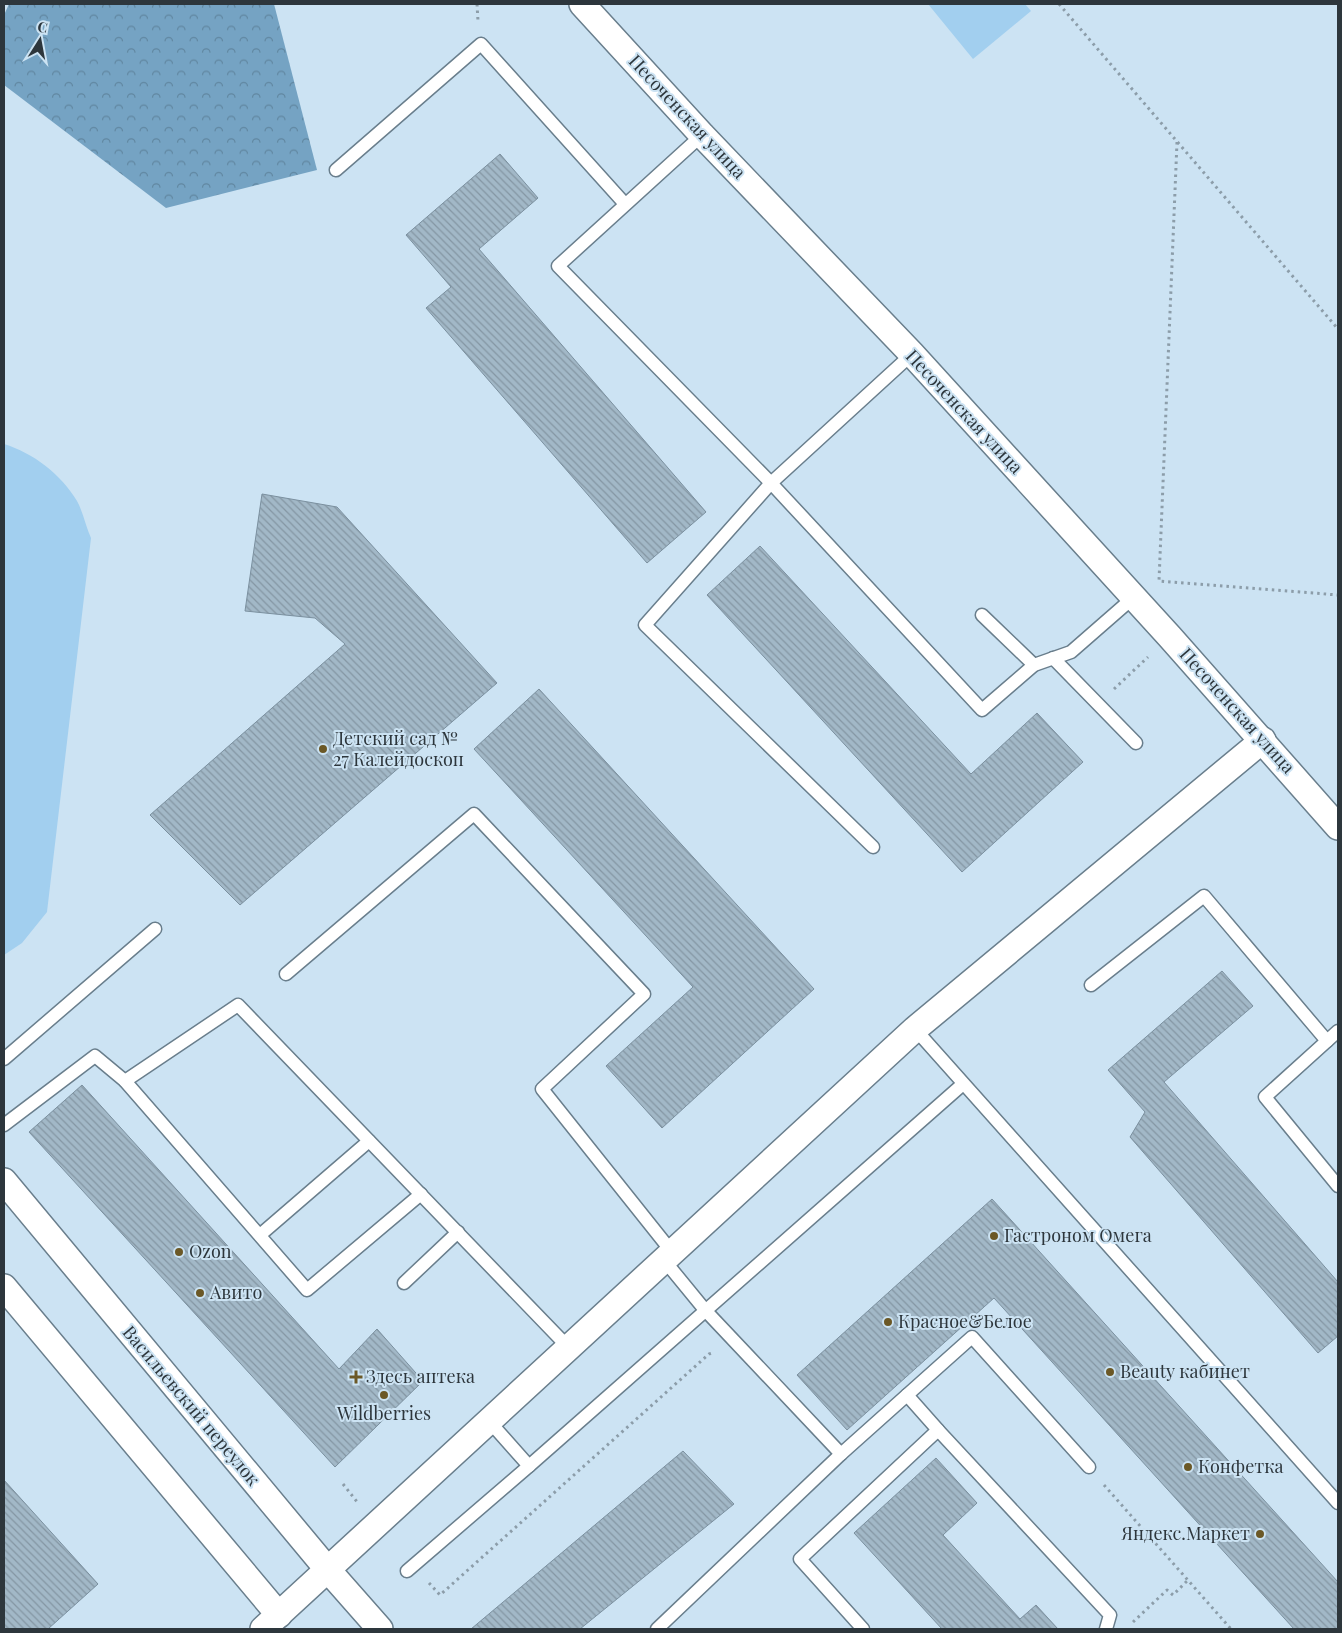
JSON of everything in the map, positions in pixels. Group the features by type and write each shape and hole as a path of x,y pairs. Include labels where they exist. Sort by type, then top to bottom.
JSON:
{"street":[{"name":"Песоченская улица","path":"582,4 702,134 912,354 1263,740 1338,827"},
{"path":"4,1287 271,1622 915,1029 1263,740"},
{"name":"Васильевский переулок","path":"4,1181 328,1570 380,1629"}],"lane":[{"path":"336,170 480,44 625,204"},
{"path":"702,134 558,266 771,483 982,710 1034,665 1071,652 1134,598"},
{"path":"872,847 645,625 771,483 912,354"},
{"path":"982,615 1034,665"},
{"path":"1053,658 1136,743"},
{"path":"286,974 474,814 644,994 542,1089 668,1256 705,1310 842,1454"},
{"path":"1091,985 1204,896 1327,1041"},
{"path":"4,1059 155,929"},
{"path":"125,1080 238,1005 570,1348"},
{"path":"915,1029 1338,1503"},
{"path":"1338,1031 1266,1097 1338,1186"},
{"path":"4,1125 95,1056 125,1080 308,1290 421,1194"},
{"path":"410,1568 529,1466 963,1084"},
{"path":"260,1235 369,1141"},
{"path":"404,1283 458,1232"},
{"path":"657,1629 842,1454 972,1337 1089,1467"},
{"path":"908,1395 938,1430 1110,1615 1106,1629"},
{"path":"489,1421 529,1466"},
{"path":"864,1629 800,1559 938,1430"}],"path":[{"path":"1059,4 1338,330"},
{"path":"1177,142 1159,582 1338,595"},
{"path":"1097,704 1152,654"},
{"path":"410,1568 440,1596 709,1354 716,1352"},
{"path":"1099,1479 1231,1629"},
{"path":"343,1484 362,1507"},
{"path":"1145,1610 1168,1590 1173,1595 1188,1580"}],"shaded area":[{"path":"928,4 1025,4 1031,11 973,59"},
{"path":"4,444 36,459 55,473 77,501 91,538 47,912 22,943 4,955"}],"green space":[{"path":"9,4 274,4 317,170 166,208 4,85 4,15"}],"building":[{"path":"500,154 538,198 479,249 706,512 647,563 426,308 451,287 406,235"},
{"name":"Детский сад № 27 Калейдоскоп","path":"262,494 337,507 497,683 240,905 150,815 345,644 315,618 245,611"},
{"path":"760,546 971,774 1037,713 1083,762 962,872 707,595"},
{"path":"539,689 814,989 662,1128 606,1066 693,987 474,749"},
{"path":"1222,971 1253,1006 1164,1082 1338,1282 1338,1336 1318,1353 1130,1137 1145,1112 1108,1070"},
{"path":"82,1085 339,1369 377,1329 423,1381 335,1467 29,1132"},
{"path":"992,1199 1338,1582 1338,1629 1294,1629 994,1298 847,1430 797,1375"},
{"path":"683,1451 734,1504 580,1629 471,1629"},
{"path":"936,1458 977,1503 943,1535 1020,1619 1036,1605 1058,1629 942,1629 854,1533"},
{"path":"4,1480 98,1584 48,1629 4,1629"}],"place":[{"name":"Детский сад № 27 Калейдоскоп","path":"323,749"},
{"name":"Гастроном Омега","path":"994,1236"},
{"name":"Ozon","path":"179,1252"},
{"name":"Авито","path":"200,1293"},
{"name":"Красное&Белое","path":"888,1322"},
{"name":"Beauty кабинет","path":"1110,1372"},
{"name":"Здесь аптека","path":"356,1377"},
{"name":"Wildberries","path":"384,1395"},
{"name":"Конфетка","path":"1188,1467"},
{"name":"Яндекс.Маркет","path":"1260,1534"}]}
